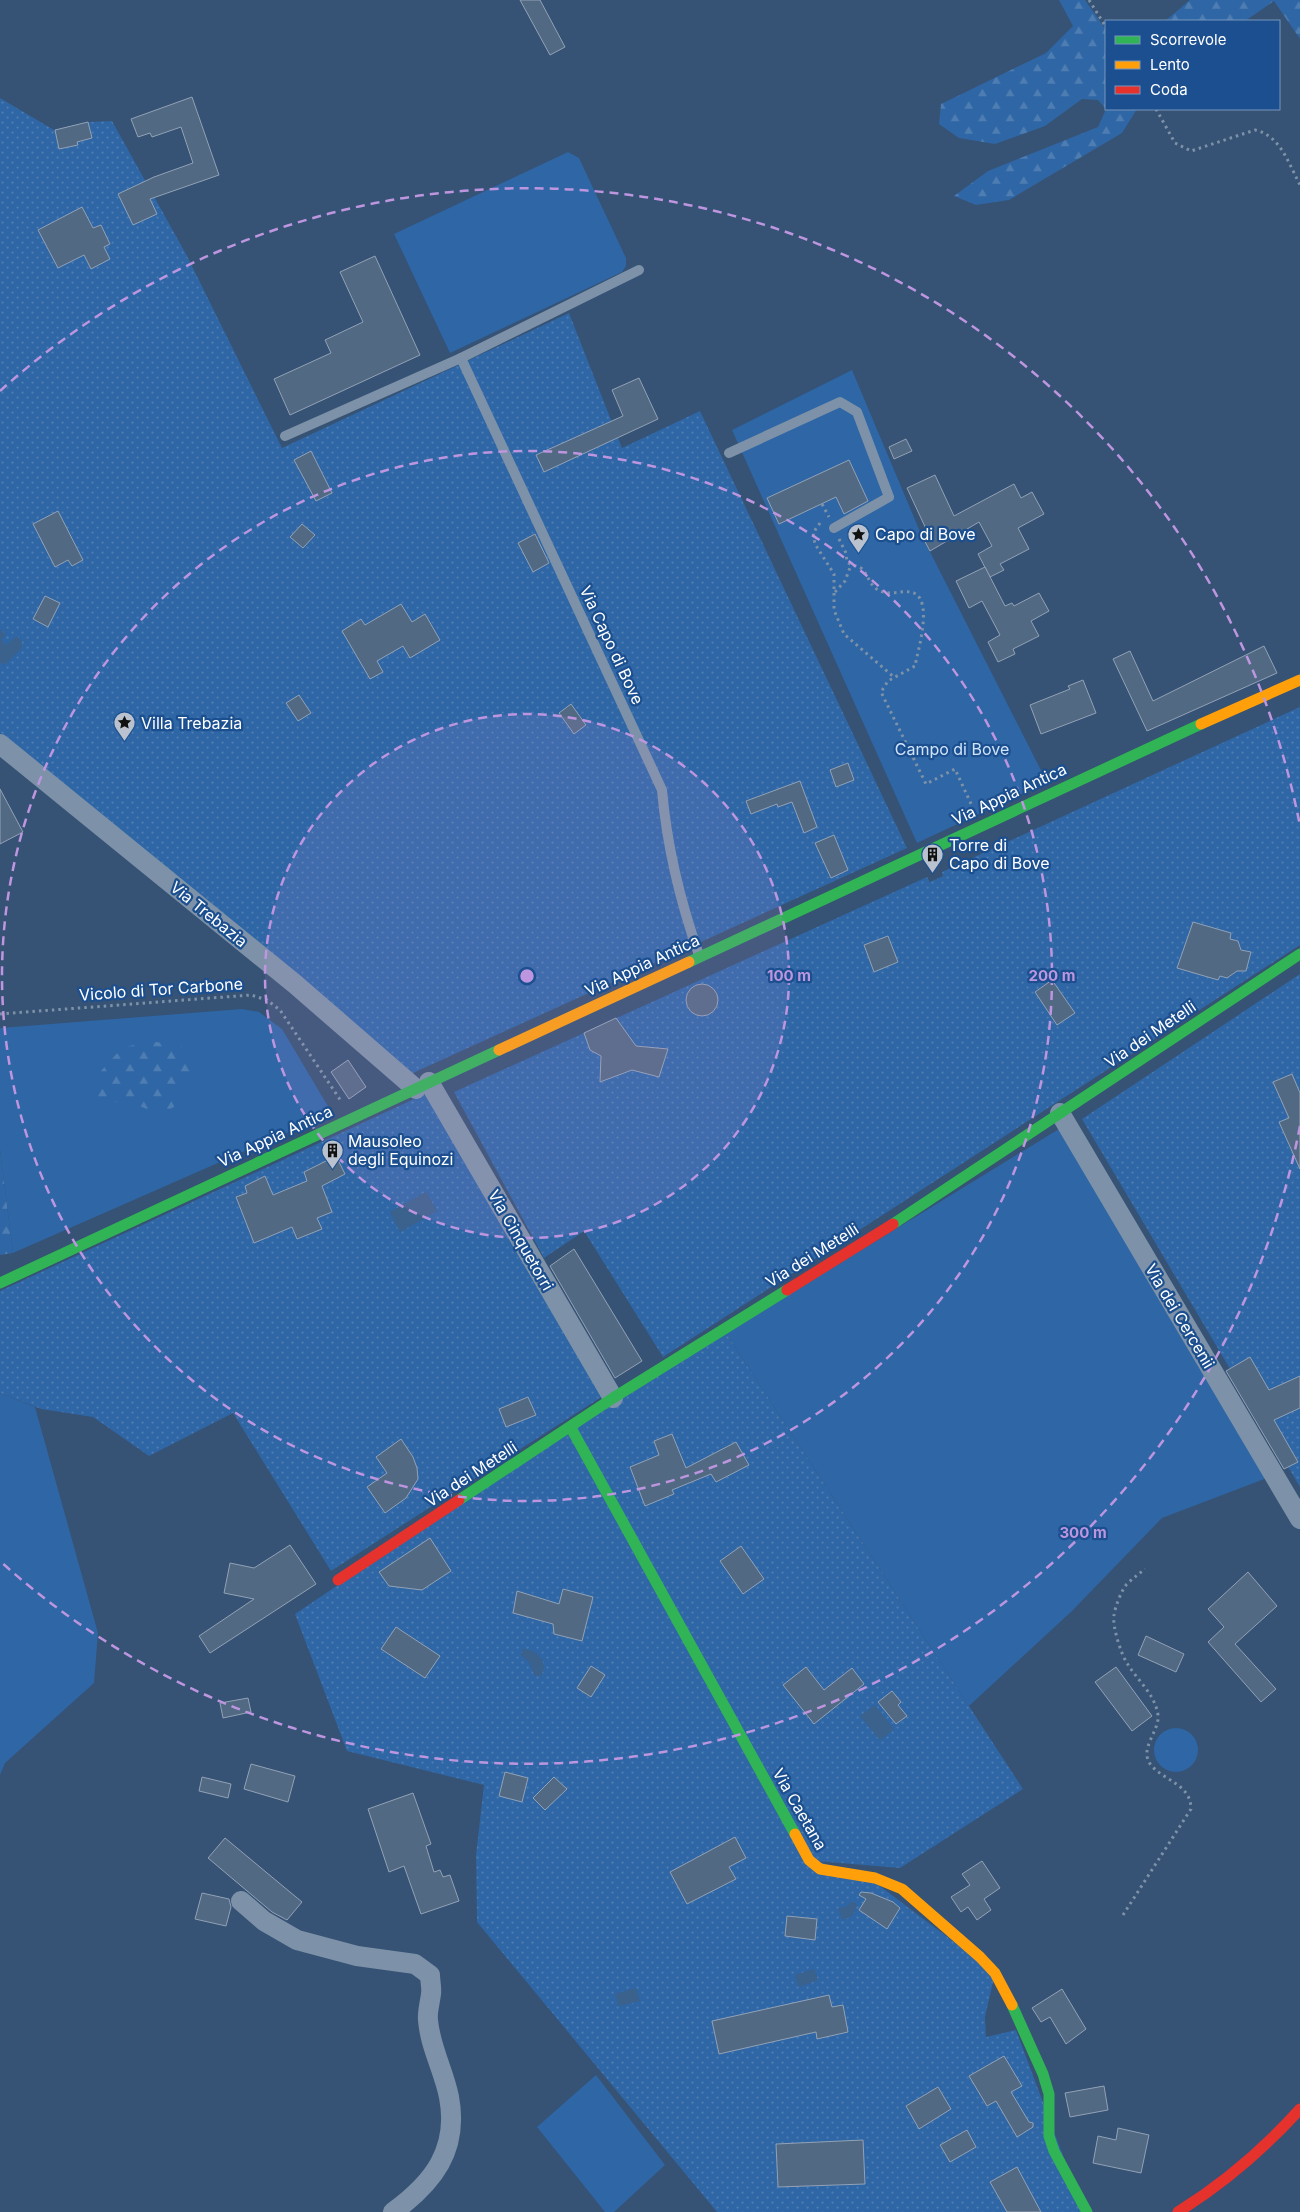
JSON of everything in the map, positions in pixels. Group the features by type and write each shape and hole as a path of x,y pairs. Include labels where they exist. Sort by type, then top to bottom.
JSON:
{"street":[{"name":"Via Appia Antica","path":"0,1283 980,825 1177,734 1300,680"},
{"name":"Via Trebazia","path":"0,744 284,975 423,1085"},
{"name":"Via dei Metelli","path":"338,1580 571,1428 613,1398 885,1229 1300,954"},
{"name":"Via Cinquetorri","path":"423,1085 613,1398"},
{"name":"Via dei Cercenii","path":"1060,1113 1300,1519"},
{"name":"Via Caetana","path":"571,1428 809,1860 826,1871 875,1878 902,1889 980,1957 1001,1981 1043,2074 1049,2094 1049,2136 1054,2151 1087,2212"},
{"path":"241,1902 264,1921 297,1940 357,1956 415,1964 430,1975 431,1992 427,2019 434,2053 449,2097 452,2126 443,2161 429,2181 411,2199 393,2212"},
{"path":"1178,2212 1228,2180 1272,2140 1300,2109"}],"lane":[{"path":"285,436 461,358 638,270"},
{"name":"Via Capo di Bove","path":"461,358 662,790 665,831 676,885 700,956"},
{"path":"729,453 840,402 857,412 889,497 834,528"}],"path":[{"path":"1089,0 1105,24"},
{"path":"1157,110 1175,143 1191,151 1255,130 1265,132 1278,144 1300,185"},
{"path":"822,504 846,553 847,562 858,566 871,585 880,591 893,595 914,594 922,601 924,613 915,666 888,682 881,692 926,784 955,768 980,825"},
{"path":"828,516 813,533 815,544 834,574 834,610 844,634 894,678"},
{"path":"834,593 845,581 851,565"},
{"name":"Vicolo di Tor Carbone","path":"0,1014 251,995 267,1000 280,1010 352,1118"},
{"path":"1123,1915 1191,1809 1191,1804 1183,1789 1151,1765 1147,1751 1156,1728 1158,1716 1154,1699 1126,1662 1116,1632 1114,1616 1126,1585 1145,1569"}],"green space":[{"path":"1059,0 1085,0 1105,29 1105,108 1098,100 1082,99 1045,126 995,144 959,138 939,124 941,104 1046,53 1073,26"},
{"path":"1190,0 1300,0 1300,39 1274,1 1246,20 1166,20"},
{"path":"0,98 54,130 88,122 112,121 186,254 282,448 569,313 622,448 700,411 907,848 413,1073 0,733"},
{"path":"1106,110 1136,110 1122,133 1009,200 976,205 954,196 988,171 1098,127"},
{"path":"568,152 579,158 626,258 626,266 622,272 450,353 394,234"},
{"name":"Campo di Bove","path":"852,370 921,534 1047,782 917,843 732,430"},
{"path":"1300,707 1300,945 663,1357 584,1231 544,1258 454,1092 927,877 930,882 943,876 942,872"},
{"path":"1300,974 1300,1487 1082,1119"},
{"path":"242,1009 259,1012 282,1029 332,1113 13,1253 0,1150 0,1028"},
{"path":"148,1041 180,1045 191,1052 192,1067 179,1089 174,1107 159,1114 127,1101 104,1104 93,1093 101,1071 122,1048"},
{"path":"427,1093 603,1396 331,1571 233,1413 149,1456 93,1417 41,1409 0,1393 0,1291"},
{"path":"1059,1129 1267,1478 1162,1518 1072,1611 969,1706 726,1333"},
{"path":"0,1150 13,1253 0,1255"},
{"path":"726,1333 1023,1789 900,1868 816,1861 868,1877 995,1973 985,2017 986,2037 1016,2030 1084,2212 717,2212 477,1922 476,1855 484,1785 347,1751 295,1614 571,1428"},
{"path":"0,1393 35,1407 98,1633 94,1683 5,1763 0,1775"},
{"path":"1180,1728 1192,1734 1197,1741 1197,1759 1192,1766 1185,1771 1172,1772 1164,1769 1157,1762 1154,1746 1157,1738 1164,1731"},
{"path":"596,2075 665,2165 614,2212 605,2212 537,2127"}],"shaded area":[{"path":"0,629 6,635 1,639 6,645 17,636 22,642 21,649 4,665 0,662"},
{"path":"426,1192 437,1211 400,1232 390,1212"},
{"path":"523,1649 533,1651 541,1658 544,1666 541,1676 535,1676 529,1662 521,1655"},
{"path":"875,1705 894,1729 880,1740 860,1716"},
{"path":"852,1901 857,1905 852,1916 843,1920 838,1908 846,1907"},
{"path":"814,1969 818,1980 799,1987 795,1975"},
{"path":"636,1988 640,2001 619,2006 615,1994"}],"building":[{"path":"520,0 540,0 565,47 550,55"},
{"path":"192,97 219,175 150,199 157,214 133,225 118,194 154,177 193,163 181,127 152,137 150,133 138,137 131,119"},
{"path":"88,122 92,138 77,142 78,145 59,149 55,130"},
{"path":"82,207 93,228 101,225 110,244 104,247 110,259 91,269 84,255 58,268 38,230"},
{"path":"375,256 420,355 290,415 274,379 331,353 325,340 363,322 340,272"},
{"path":"639,378 658,419 544,472 536,455 623,416 612,390"},
{"path":"906,439 912,451 894,459 889,447"},
{"path":"311,451 332,493 316,501 294,460"},
{"path":"849,460 868,501 844,514 836,497 779,524 767,498"},
{"path":"935,475 954,516 1014,484 1021,498 1032,492 1044,514 1018,528 1029,549 1000,564 1004,570 990,577 978,554 992,546 979,522 930,551 921,534 927,531 907,488"},
{"path":"58,511 83,560 72,566 68,560 55,567 33,524"},
{"path":"302,524 315,535 303,548 290,537"},
{"path":"535,534 549,563 533,572 518,543"},
{"path":"985,567 1005,606 1012,603 1014,606 1039,593 1049,611 1031,621 1039,636 1013,649 1015,654 998,662 988,642 1000,635 982,601 969,608 956,581"},
{"path":"45,596 60,603 48,627 33,619"},
{"path":"401,604 412,622 425,614 440,640 410,658 403,646 377,661 383,672 370,679 342,631 361,619 365,625"},
{"path":"1264,646 1277,673 1147,731 1113,659 1130,651 1153,701"},
{"path":"1083,680 1096,713 1041,734 1030,705 1070,689 1068,686"},
{"path":"299,695 311,713 298,721 286,703"},
{"path":"571,704 586,725 574,734 559,713"},
{"path":"848,763 854,780 836,787 830,770"},
{"path":"800,781 817,827 804,833 792,802 778,807 777,804 751,814 746,801"},
{"path":"0,789 23,832 0,844"},
{"path":"834,835 848,870 831,878 815,843"},
{"path":"1193,922 1231,933 1230,939 1238,941 1241,950 1251,952 1246,971 1237,971 1227,978 1220,976 1218,980 1177,968"},
{"path":"888,936 898,962 874,972 864,945"},
{"path":"1052,980 1075,1013 1057,1025 1035,992"},
{"path":"702,984 713,989 718,1000 713,1011 702,1016 691,1011 686,1000 691,989"},
{"path":"616,1018 636,1046 668,1049 659,1077 632,1070 600,1082 601,1056 590,1050 584,1033"},
{"path":"348,1060 366,1087 349,1099 331,1072"},
{"path":"1292,1074 1300,1093 1300,1169 1279,1122 1289,1118 1273,1082"},
{"path":"336,1156 345,1174 322,1186 332,1212 317,1218 322,1229 297,1239 292,1227 254,1243 236,1197 247,1193 245,1186 265,1176 273,1195 307,1181 304,1172"},
{"path":"574,1249 642,1361 615,1378 550,1266"},
{"path":"1250,1357 1269,1390 1300,1376 1300,1408 1274,1420 1298,1462 1284,1469 1226,1371"},
{"path":"528,1397 536,1415 506,1427 499,1409"},
{"path":"672,1434 686,1468 736,1442 749,1465 716,1482 711,1474 672,1490 674,1494 645,1506 630,1467 659,1455 654,1441"},
{"path":"401,1439 413,1457 418,1479 406,1498 385,1513 367,1487 387,1473 376,1457"},
{"path":"430,1538 451,1571 422,1590 389,1586 379,1572"},
{"path":"290,1545 316,1584 210,1653 199,1636 254,1599 224,1593 230,1563 254,1568"},
{"path":"741,1546 764,1579 743,1594 720,1561"},
{"path":"1248,1572 1277,1606 1235,1644 1276,1689 1261,1702 1208,1642 1224,1627 1208,1609"},
{"path":"563,1589 593,1597 582,1641 554,1634 553,1624 513,1613 517,1591 559,1604"},
{"path":"396,1627 440,1656 425,1678 381,1649"},
{"path":"1146,1636 1184,1654 1176,1672 1138,1655"},
{"path":"591,1666 605,1675 591,1697 577,1688"},
{"path":"806,1667 824,1690 852,1668 864,1684 814,1724 783,1685"},
{"path":"1116,1667 1152,1716 1132,1731 1095,1682"},
{"path":"892,1691 901,1702 898,1705 907,1716 896,1724 878,1702"},
{"path":"248,1698 251,1712 223,1718 220,1703"},
{"path":"251,1764 295,1776 288,1802 244,1789"},
{"path":"505,1772 528,1778 522,1802 499,1796"},
{"path":"202,1777 231,1784 228,1798 199,1791"},
{"path":"554,1777 567,1789 545,1810 533,1798"},
{"path":"413,1793 431,1844 426,1846 434,1872 440,1870 443,1877 450,1875 459,1901 421,1914 404,1866 389,1872 368,1809"},
{"path":"735,1837 746,1858 729,1867 736,1879 687,1904 670,1872"},
{"path":"225,1838 302,1902 287,1920 272,1912 208,1858"},
{"path":"982,1861 1000,1888 984,1899 991,1910 977,1920 968,1907 961,1912 951,1897 970,1885 962,1874"},
{"path":"861,1892 871,1893 893,1902 900,1908 887,1929 859,1910 866,1899 859,1895"},
{"path":"202,1893 229,1899 231,1907 226,1926 195,1919"},
{"path":"787,1916 817,1919 815,1940 785,1936"},
{"path":"1062,1989 1086,2029 1066,2044 1050,2017 1041,2022 1032,2008"},
{"path":"829,1995 832,2007 843,2005 848,2032 817,2039 816,2032 719,2054 712,2021"},
{"path":"1004,2056 1022,2086 1011,2092 1029,2122 1033,2123 1033,2127 1017,2137 996,2101 987,2106 969,2076"},
{"path":"1104,2086 1108,2110 1070,2117 1065,2093"},
{"path":"938,2087 951,2109 919,2129 906,2106"},
{"path":"1118,2128 1149,2135 1141,2173 1093,2163 1098,2136 1116,2140"},
{"path":"967,2130 976,2147 950,2162 940,2145"},
{"path":"863,2140 865,2184 778,2187 776,2144"},
{"path":"1017,2167 1041,2212 1007,2212 990,2182"}],"traffic: fast":[{"path":"689,962 1201,724"},
{"path":"893,1224 1300,954"},
{"path":"0,1283 499,1050"},
{"path":"459,1500 613,1398 787,1290"},
{"path":"571,1428 795,1834"},
{"path":"1012,2005 1043,2074 1049,2094 1049,2136 1054,2151 1087,2212"}],"traffic: slow":[{"path":"1201,724 1300,680"},
{"path":"499,1050 689,962"},
{"path":"795,1834 809,1860 820,1869 875,1878 902,1889 980,1957 995,1973 1012,2005"}],"traffic: jam":[{"path":"787,1290 893,1224"},
{"path":"338,1580 459,1500"},
{"path":"1178,2212 1243,2165 1300,2109"}],"place":[{"name":"Capo di Bove","path":"859,553"},
{"name":"Villa Trebazia","path":"125,742"},
{"name":"Torre di Capo di Bove","path":"933,873"},
{"name":"Mausoleo degli Equinozi","path":"332,1169"}]}
